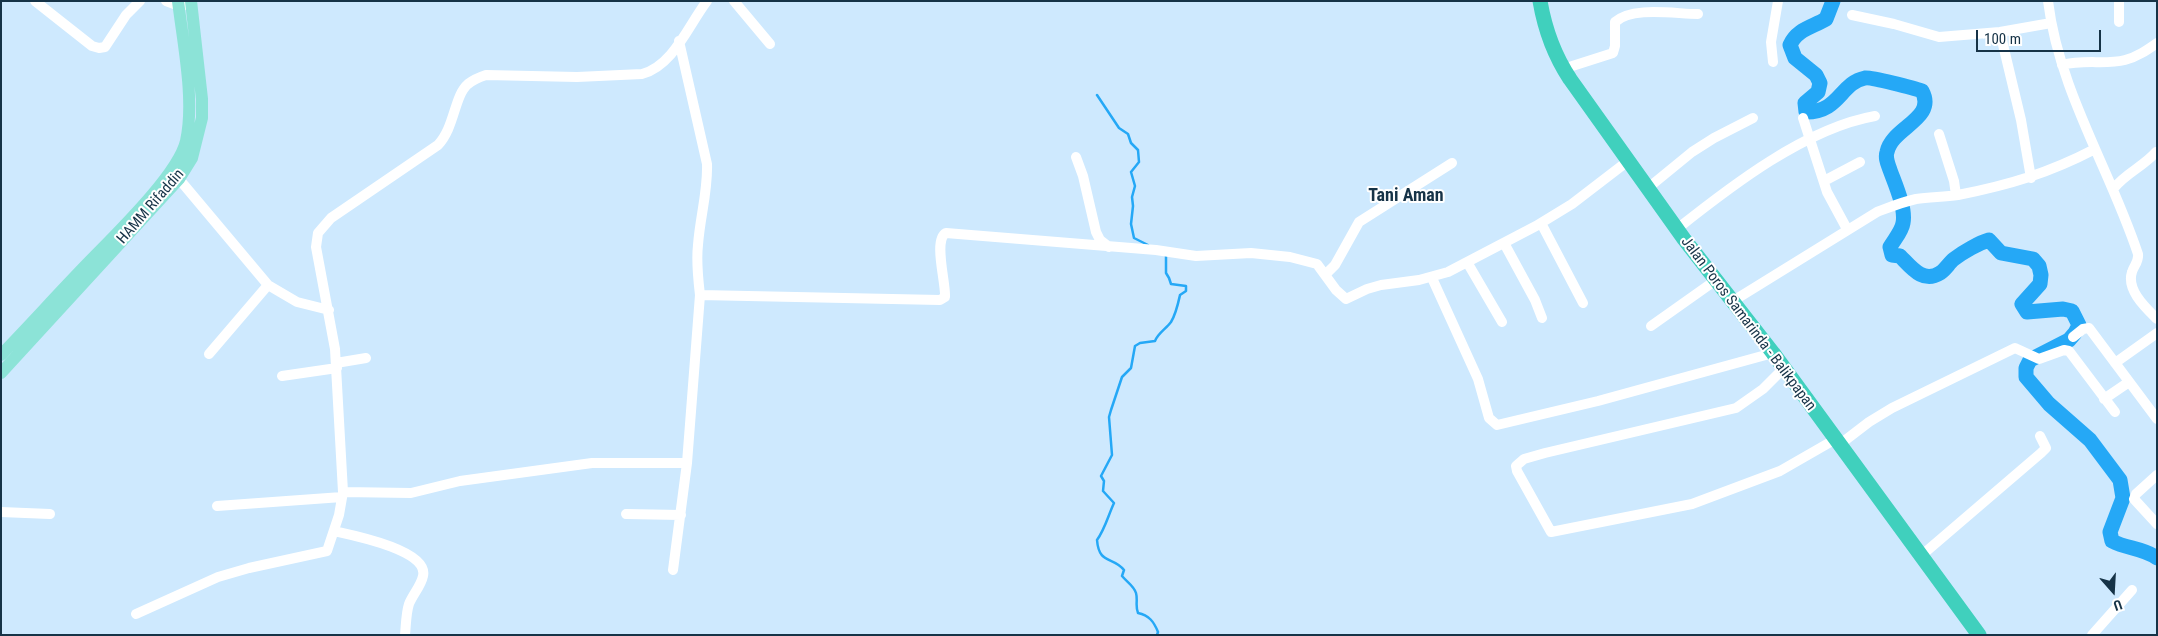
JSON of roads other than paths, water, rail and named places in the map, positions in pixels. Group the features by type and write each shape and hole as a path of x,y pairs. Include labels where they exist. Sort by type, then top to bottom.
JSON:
{"highway":[{"name":"Jalan Poros Samarinda - Balikpapan","path":"1540,1 1544,25 1557,59 1563,69 1677,229 1773,354 1979,635"}],"main road":[{"name":"HAMM Rifaddin","path":"1,355 78,281 179,179 192,158 202,118 202,99 181,3"},
{"name":"HAMM Rifaddin","path":"1,373 159,185 182,152 186,141 189,110 181,3"}],"street":[{"path":"34,1 92,46 99,48 105,47 126,15 140,1"},
{"path":"136,614 218,578 249,568 327,551 334,531 342,495 336,366 329,310 316,248 321,228 332,218 438,145 449,131 461,94 467,85 486,75 577,78 652,72 668,60 706,1"},
{"path":"734,1 770,44"},
{"path":"1773,62 1771,42 1778,1"},
{"path":"2048,1 2051,23 2062,65 2095,148 2114,188 2138,254 2138,260 2131,275 2133,288 2140,300 2157,319"},
{"path":"2119,1 2119,22"},
{"path":"1563,69 1613,53 1616,46 1615,22 1621,16 1632,13 1698,14"},
{"path":"1852,15 1894,24 1939,37 2000,32 2051,23"},
{"path":"2000,32 2022,120 2031,178"},
{"path":"672,570 687,463 700,295 697,272 698,245 708,181 702,135 680,41"},
{"path":"2062,65 2086,61 2124,60 2134,57 2157,43"},
{"path":"1677,229 1724,191 1772,160 1809,140 1851,121 1875,116"},
{"path":"1648,188 1699,147 1753,118"},
{"path":"1803,118 1824,181 1839,216 1847,229"},
{"path":"1939,134 1954,181 1956,195"},
{"path":"1733,301 1876,212 1918,199 1956,195 2031,178 2065,164 2095,148"},
{"path":"2114,188 2122,178 2146,163 2156,152"},
{"path":"1076,157 1083,176 1096,232 1100,240 1109,247"},
{"path":"700,295 940,300 945,294 940,246 944,233 1196,256 1239,252 1282,256 1317,264 1336,290 1346,299 1381,285 1432,278 1467,262 1541,223 1580,198 1628,162"},
{"path":"1824,181 1860,162"},
{"path":"1325,275 1344,252 1359,222 1452,163"},
{"path":"179,179 268,285 297,302 329,310"},
{"path":"1541,223 1583,303"},
{"path":"1504,243 1535,300 1542,318"},
{"path":"1467,262 1502,322"},
{"path":"1432,278 1478,378 1490,418 1497,425 1598,401 1773,354"},
{"path":"1651,326 1716,280"},
{"path":"209,354 268,285"},
{"path":"2073,337 2083,329 2089,328 2157,419"},
{"path":"2115,363 2157,333"},
{"path":"1783,369 1763,389 1736,408 1544,453 1520,462 1516,466 1517,471 1551,532 1692,504 1780,471 1836,442 1892,408 2015,348 2030,356 2042,359 2064,350 2069,351 2078,360 2115,412"},
{"path":"282,376 336,366 366,358"},
{"path":"2104,399 2129,382"},
{"path":"1922,555 2042,453 2046,448 2040,436"},
{"path":"217,506 342,495 411,494 460,481 592,463 687,463"},
{"path":"2157,474 2134,496 2136,502 2157,524"},
{"path":"1,512 50,514"},
{"path":"626,514 681,515"},
{"path":"334,531 387,545 413,557 420,563 424,571 423,577 409,604 406,635"},
{"path":"2092,635 2132,590"}],"waterway":[{"path":"1833,1 1826,19 1801,32 1790,45 1795,58 1816,75 1820,83 1818,92 1805,103 1806,112 1817,111 1833,103 1850,85 1865,78 1922,91 1925,101 1924,109 1891,143 1886,154 1902,203 1904,217 1901,229 1890,247 1892,255 1900,256 1918,273 1928,277 1940,273 1958,256 1976,245 1989,240 2001,253 2033,259 2039,266 2040,284 2022,304 2027,312 2063,309 2072,311 2079,325 2069,340 2030,360 2026,368 2026,377 2049,404 2090,440 2120,480 2123,498 2110,532 2112,541 2146,552 2157,558"},
{"path":"1097,95 1119,128 1128,134 1131,143 1138,150 1139,162 1131,172 1135,186 1132,197 1131,224 1134,238 1148,245"},
{"path":"1157,635 1158,632 1151,620 1145,615 1138,613 1136,593 1122,576 1124,570 1104,557 1098,548 1097,540 1114,503 1103,491 1104,481 1101,476 1112,455 1109,417 1122,377 1131,368 1135,346 1140,343 1155,341 1171,322 1176,312 1180,295 1186,291 1186,286 1171,284 1166,273 1166,254"}],"district":[{"name":"Tani Aman","path":"1406,196"}]}
